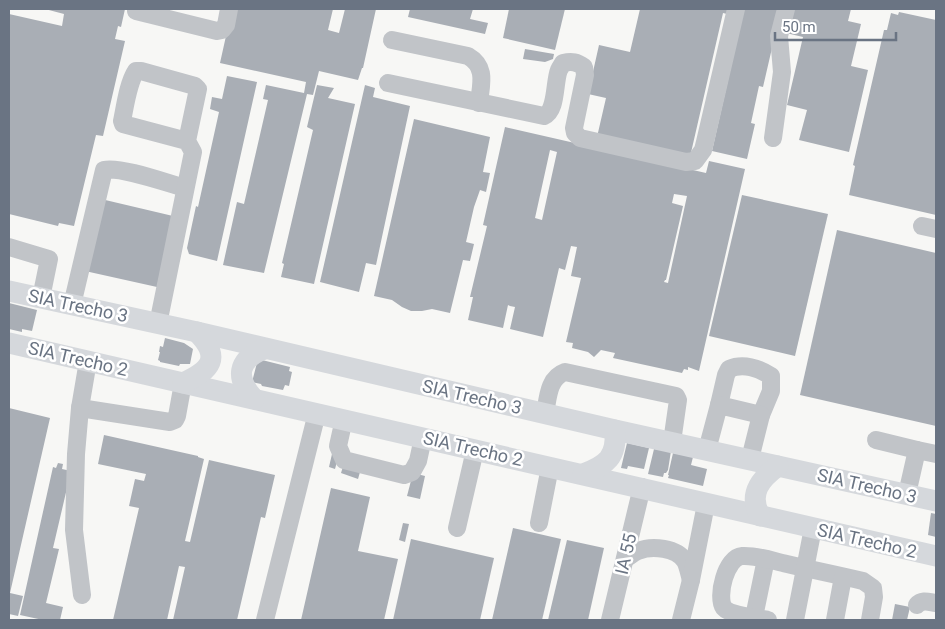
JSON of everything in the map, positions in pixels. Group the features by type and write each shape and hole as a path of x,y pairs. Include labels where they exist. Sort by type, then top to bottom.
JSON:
{"main road":[{"name":"SIA Trecho 3","path":"9,292 197,332 545,414 936,501"},
{"path":"183,383 198,376 207,368 211,356 211,350 207,342 197,332"},
{"name":"SIA Trecho 2","path":"9,343 936,556"},
{"path":"254,399 244,384 243,367 252,354 264,349"},
{"path":"583,474 606,463 613,453 616,441 615,430"},
{"path":"760,516 755,501 756,490 769,473 778,466"}],"street":[{"path":"136,11 218,31 222,30 226,25 229,9"},
{"path":"388,83 539,116 547,115 552,107 558,70 564,63 579,63 584,67 585,75 574,128 575,133 580,138 686,162 694,161 703,150 736,9"},
{"path":"773,138 782,72 779,36 786,9"},
{"path":"392,40 468,56 473,59 478,63 481,75 479,103"},
{"path":"158,324 193,152 187,141 198,89 195,86 136,71 128,94 122,124 187,141"},
{"path":"72,305 104,170 122,171 185,188"},
{"path":"9,247 49,259 41,298"},
{"path":"82,595 74,530 76,454 80,408 88,362"},
{"path":"707,450 729,369 739,365 754,368 771,376 770,391 761,415 750,459"},
{"path":"545,414 552,380 558,374 565,372 676,396 678,400 672,442"},
{"path":"80,408 170,422 175,420 177,416 183,383"},
{"path":"719,405 761,415"},
{"path":"266,620 317,414"},
{"path":"344,419 338,446 344,460 404,476 412,472 418,461 423,438"},
{"path":"876,440 936,454"},
{"path":"458,528 475,450"},
{"path":"907,494 917,450"},
{"path":"539,523 550,467"},
{"name":"IA 55","path":"610,620 642,488"},
{"path":"681,620 706,504"},
{"path":"795,620 813,528"},
{"path":"624,559 639,550 655,548 673,551 686,562 691,580"},
{"path":"766,559 761,619 730,612 724,608 721,600 726,572 732,561 739,556 766,559 863,581 873,588 874,597 870,620"},
{"path":"835,620 843,577"},
{"path":"916,604 925,601 936,603"}],"building":[{"path":"45,9 125,9 121,27 118,26 115,39 125,41 103,136 96,135 74,226 59,223 58,226 9,214 9,14 62,26 64,14"},
{"path":"232,9 333,9 328,30 339,33 345,9 376,9 363,68 358,80 319,71 313,95 307,94 264,273 223,265 237,202 244,204 268,100 263,99 266,85 304,93 306,82 220,63"},
{"path":"410,9 473,9 470,19 488,23 485,34 408,17"},
{"path":"509,9 565,9 555,50 503,38"},
{"path":"640,9 728,9 727,14 723,13 690,157 597,137 606,98 588,94 599,45 630,52"},
{"path":"744,9 781,9 763,87 759,86 751,123 755,124 747,159 712,151"},
{"path":"792,9 851,9 848,21 861,24 851,66 868,70 849,152 799,140 807,110 787,105 803,37 786,33"},
{"path":"899,12 936,20 936,215 849,195 855,166 853,165 884,30 887,30 891,13 898,15"},
{"path":"525,49 554,54 553,59 545,62 523,59"},
{"path":"227,76 257,82 217,261 189,254 187,248 219,112 210,109 212,97 222,99"},
{"path":"317,85 334,88 328,98 355,104 314,284 281,277 284,264 282,263 313,130 307,127"},
{"path":"365,85 375,88 373,97 410,106 376,265 366,263 359,292 320,282"},
{"path":"414,119 490,137 483,172 490,173 486,192 480,190 474,207 466,242 474,244 470,261 463,260 450,313 432,309 411,311 392,300 374,296"},
{"path":"505,127 706,173 709,161 745,169 699,371 688,367 688,370 684,369 682,373 613,358 615,353 601,350 594,357 588,352 572,348 573,343 566,342 581,278 571,276 577,247 571,246 565,270 559,268 543,337 510,329 515,307 508,305 503,328 468,320 473,297 470,297 487,226 483,225","holes":["550,150 557,152 542,220 535,218","674,194 687,196 668,283 664,282 683,206 672,203"]},
{"path":"742,195 828,214 795,356 709,336"},
{"path":"101,199 173,216 157,287 85,271"},
{"path":"837,230 936,253 936,426 800,395"},
{"path":"9,303 37,310 32,331 22,329 22,332 9,329"},
{"path":"165,338 184,343 193,349 190,364 180,364 179,366 158,360 160,346 163,347"},
{"path":"258,359 290,367 289,371 292,372 289,386 285,385 283,390 252,382"},
{"path":"9,408 50,418 10,593 23,596 18,616 9,614"},
{"path":"104,435 198,456 204,459 185,541 190,542 209,460 275,475 265,518 261,517 237,620 173,620 185,567 179,566 167,620 113,620 139,508 129,506 135,479 144,481 146,474 98,464"},
{"path":"627,443 649,448 644,469 628,466 627,469 621,468"},
{"path":"654,449 671,451 668,470 664,473 663,477 648,474"},
{"path":"673,453 693,457 691,465 707,469 703,486 668,478"},
{"path":"332,454 339,454 335,469 329,467"},
{"path":"345,460 362,465 358,479 341,473"},
{"path":"58,463 63,464 62,469 71,471 53,548 59,549 46,603 63,607 60,620 43,620 20,615 53,467 56,468"},
{"path":"413,473 425,476 420,499 407,496"},
{"path":"331,488 370,497 358,551 398,559 384,620 301,620"},
{"path":"931,513 936,514 936,537 928,535"},
{"path":"403,523 409,524 405,542 399,540"},
{"path":"513,528 561,539 542,620 492,620"},
{"path":"411,539 494,558 480,620 393,620"},
{"path":"567,540 604,548 588,620 548,620"},
{"path":"895,604 910,607 907,620 892,620"}]}
